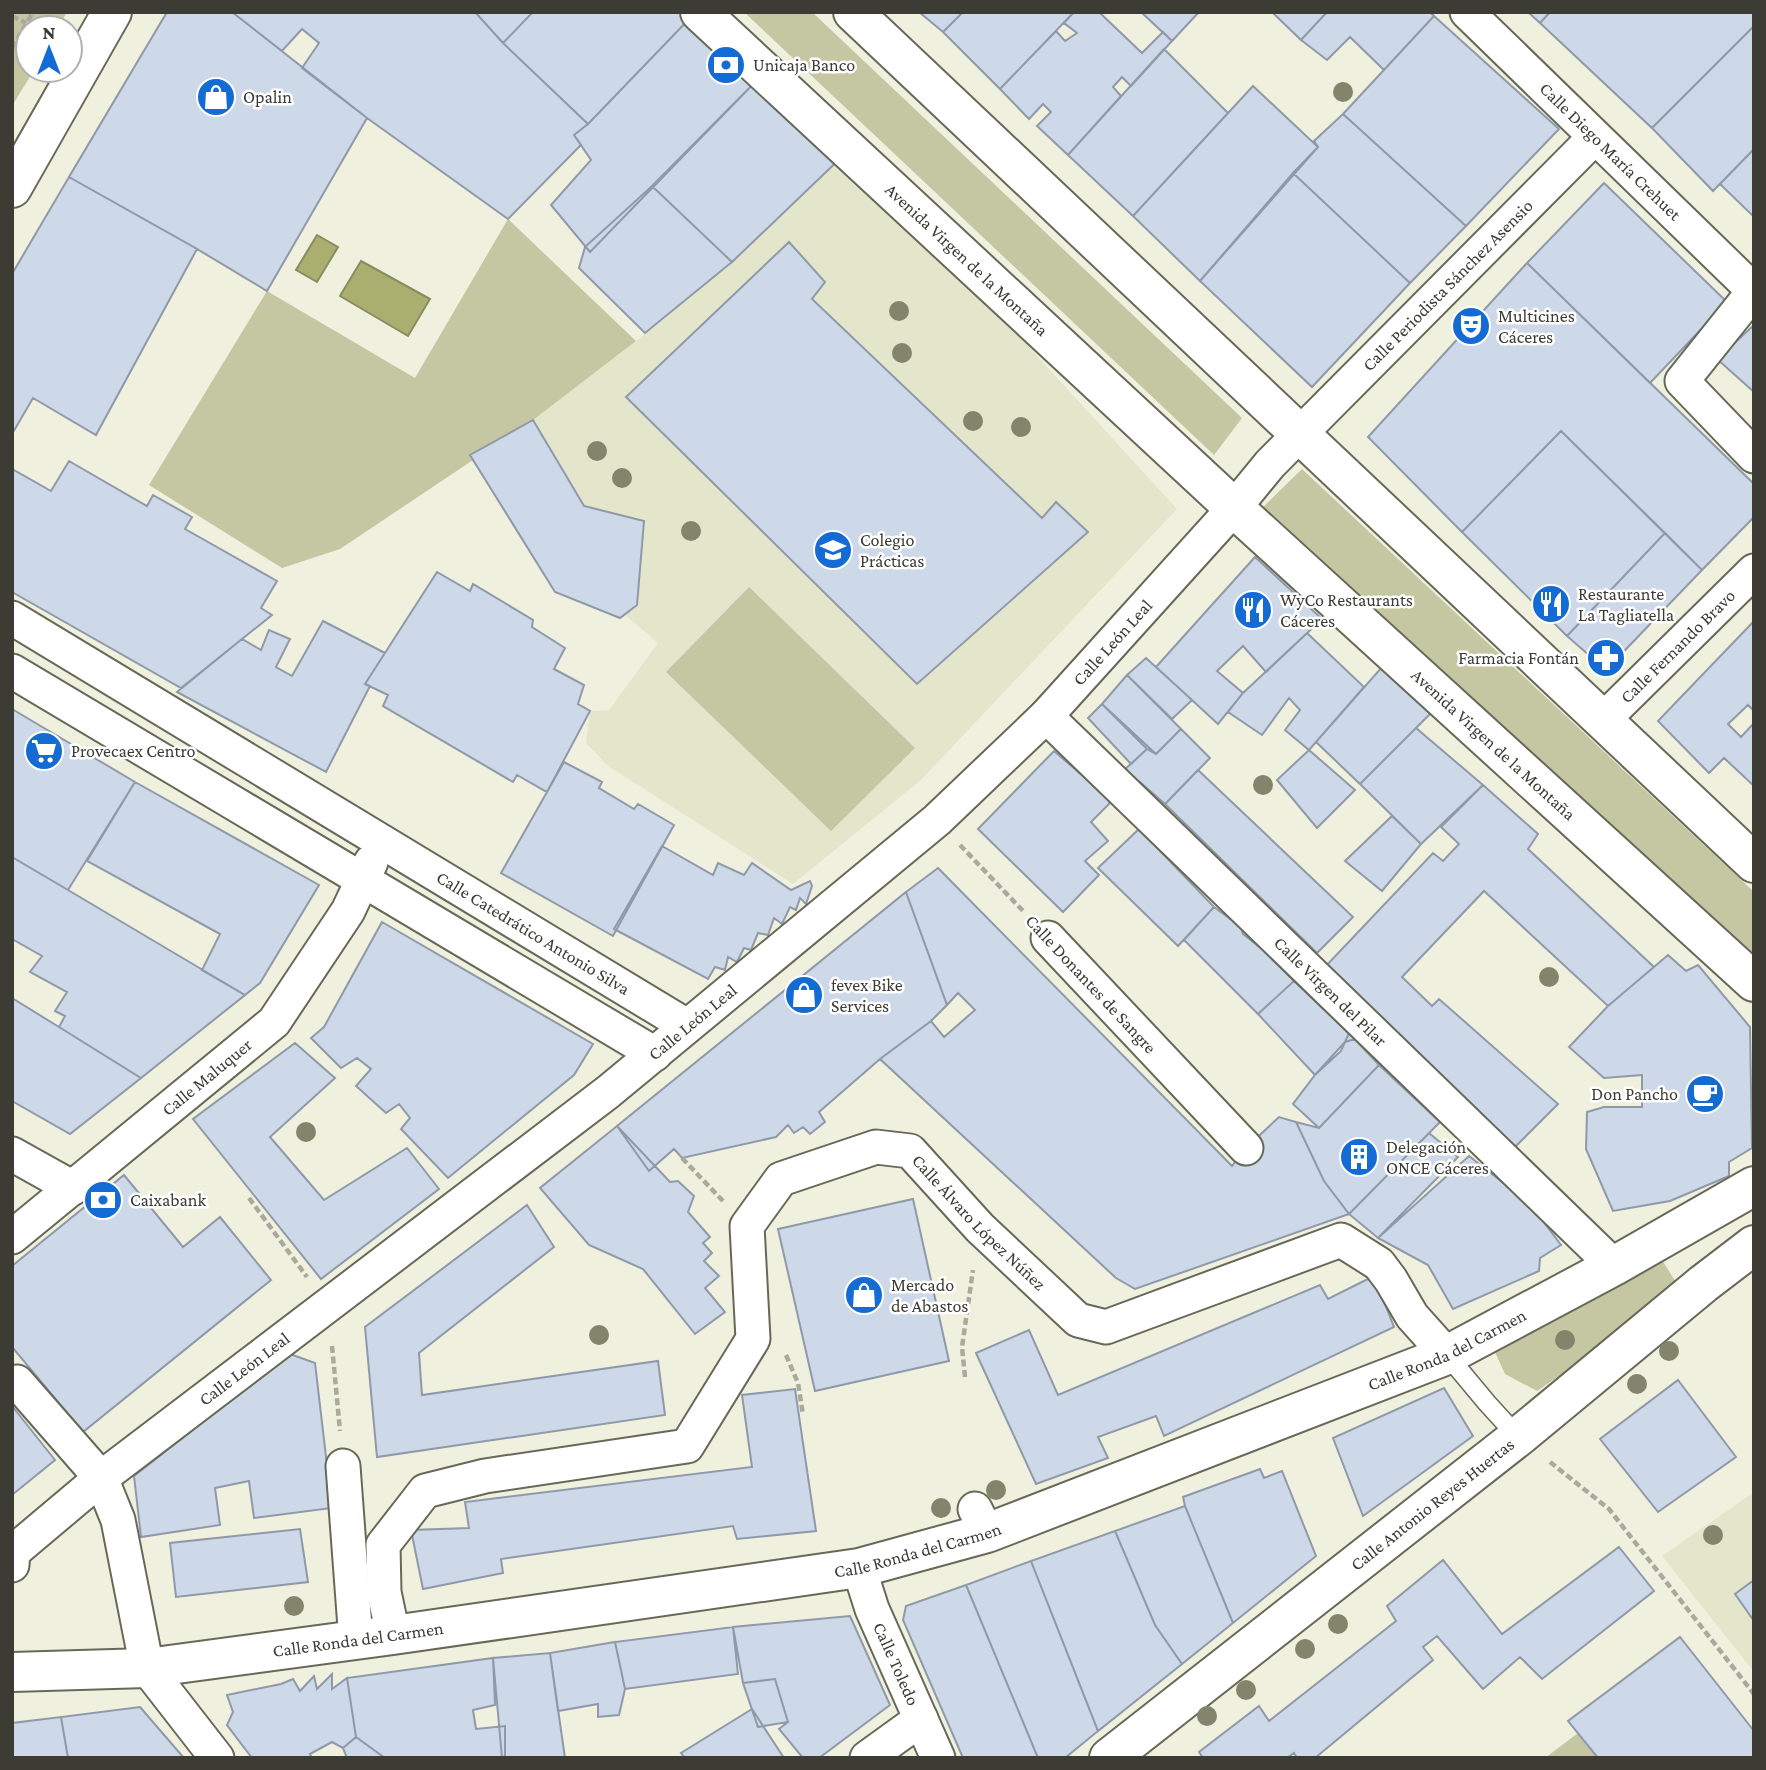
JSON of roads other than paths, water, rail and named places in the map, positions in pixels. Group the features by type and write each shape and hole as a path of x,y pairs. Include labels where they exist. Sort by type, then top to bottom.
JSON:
{"main road":[{"path":"12,188 112,12"},
{"name":"Avenida Virgen de la Montaña","path":"700,12 1234,508 1754,982"},
{"path":"853,12 1754,863"},
{"name":"Calle Ronda del Carmen","path":"13,1666 147,1668 374,1638 820,1563 859,1568 981,1521 1447,1355 1614,1266 1754,1186"},
{"name":"Calle Antonio Reyes Huertas","path":"1109,1758 1518,1437 1754,1245"}],"street":[{"name":"Calle Diego María Crehuet","path":"1467,12 1754,291"},
{"name":"Calle Periodista Sánchez Asensio","path":"1301,434 1595,137"},
{"path":"1754,291 1682,381 1754,456"},
{"path":"1234,508 1270,464 1301,434"},
{"name":"Calle León Leal","path":"12,1565 13,1552 101,1478 655,1054 937,820 1046,716 1234,508"},
{"name":"Calle Fernando Bravo","path":"1603,720 1754,571"},
{"name":"Calle Catedrático Antonio Silva","path":"12,618 687,1026"},
{"path":"12,671 655,1054"},
{"name":"Calle Virgen del Pilar","path":"1046,716 1614,1266"},
{"path":"363,882 380,841"},
{"name":"Calle Maluquer","path":"12,1237 274,1022 348,911 363,882"},
{"name":"Calle Donantes de Sangre","path":"1048,938 1246,1148"},
{"name":"Calle Álvaro López Núñez","path":"374,1638 384,1592 383,1545 425,1492 485,1476 687,1446 753,1339 747,1226 781,1179 876,1147 911,1151 980,1228 1078,1320 1106,1326 1341,1240 1379,1264 1412,1316 1447,1355"},
{"path":"12,1154 73,1188"},
{"path":"17,1382 101,1478 118,1520 147,1668 217,1758"},
{"path":"343,1466 374,1638"},
{"name":"Calle Toledo","path":"859,1568 872,1609 938,1758"},
{"path":"867,1758 921,1718"}],"lane":[{"path":"1447,1355 1518,1437"}],"place":[{"name":"Unicaja Banco","path":"726,65"},
{"name":"Opalin","path":"216,97"},
{"name":"Multicines Cáceres","path":"1471,326"},
{"name":"Colegio Prácticas","path":"833,550"},
{"name":"Restaurante La Tagliatella","path":"1551,604"},
{"name":"WyCo Restaurants Cáceres","path":"1253,610"},
{"name":"Farmacia Fontán","path":"1606,658"},
{"name":"Provecaex Centro","path":"44,751"},
{"name":"fevex Bike Services","path":"804,995"},
{"name":"Don Pancho","path":"1705,1094"},
{"name":"Delegación ONCE Cáceres","path":"1359,1157"},
{"name":"Caixabank","path":"103,1200"},
{"name":"Mercado de Abastos","path":"864,1295"}]}
